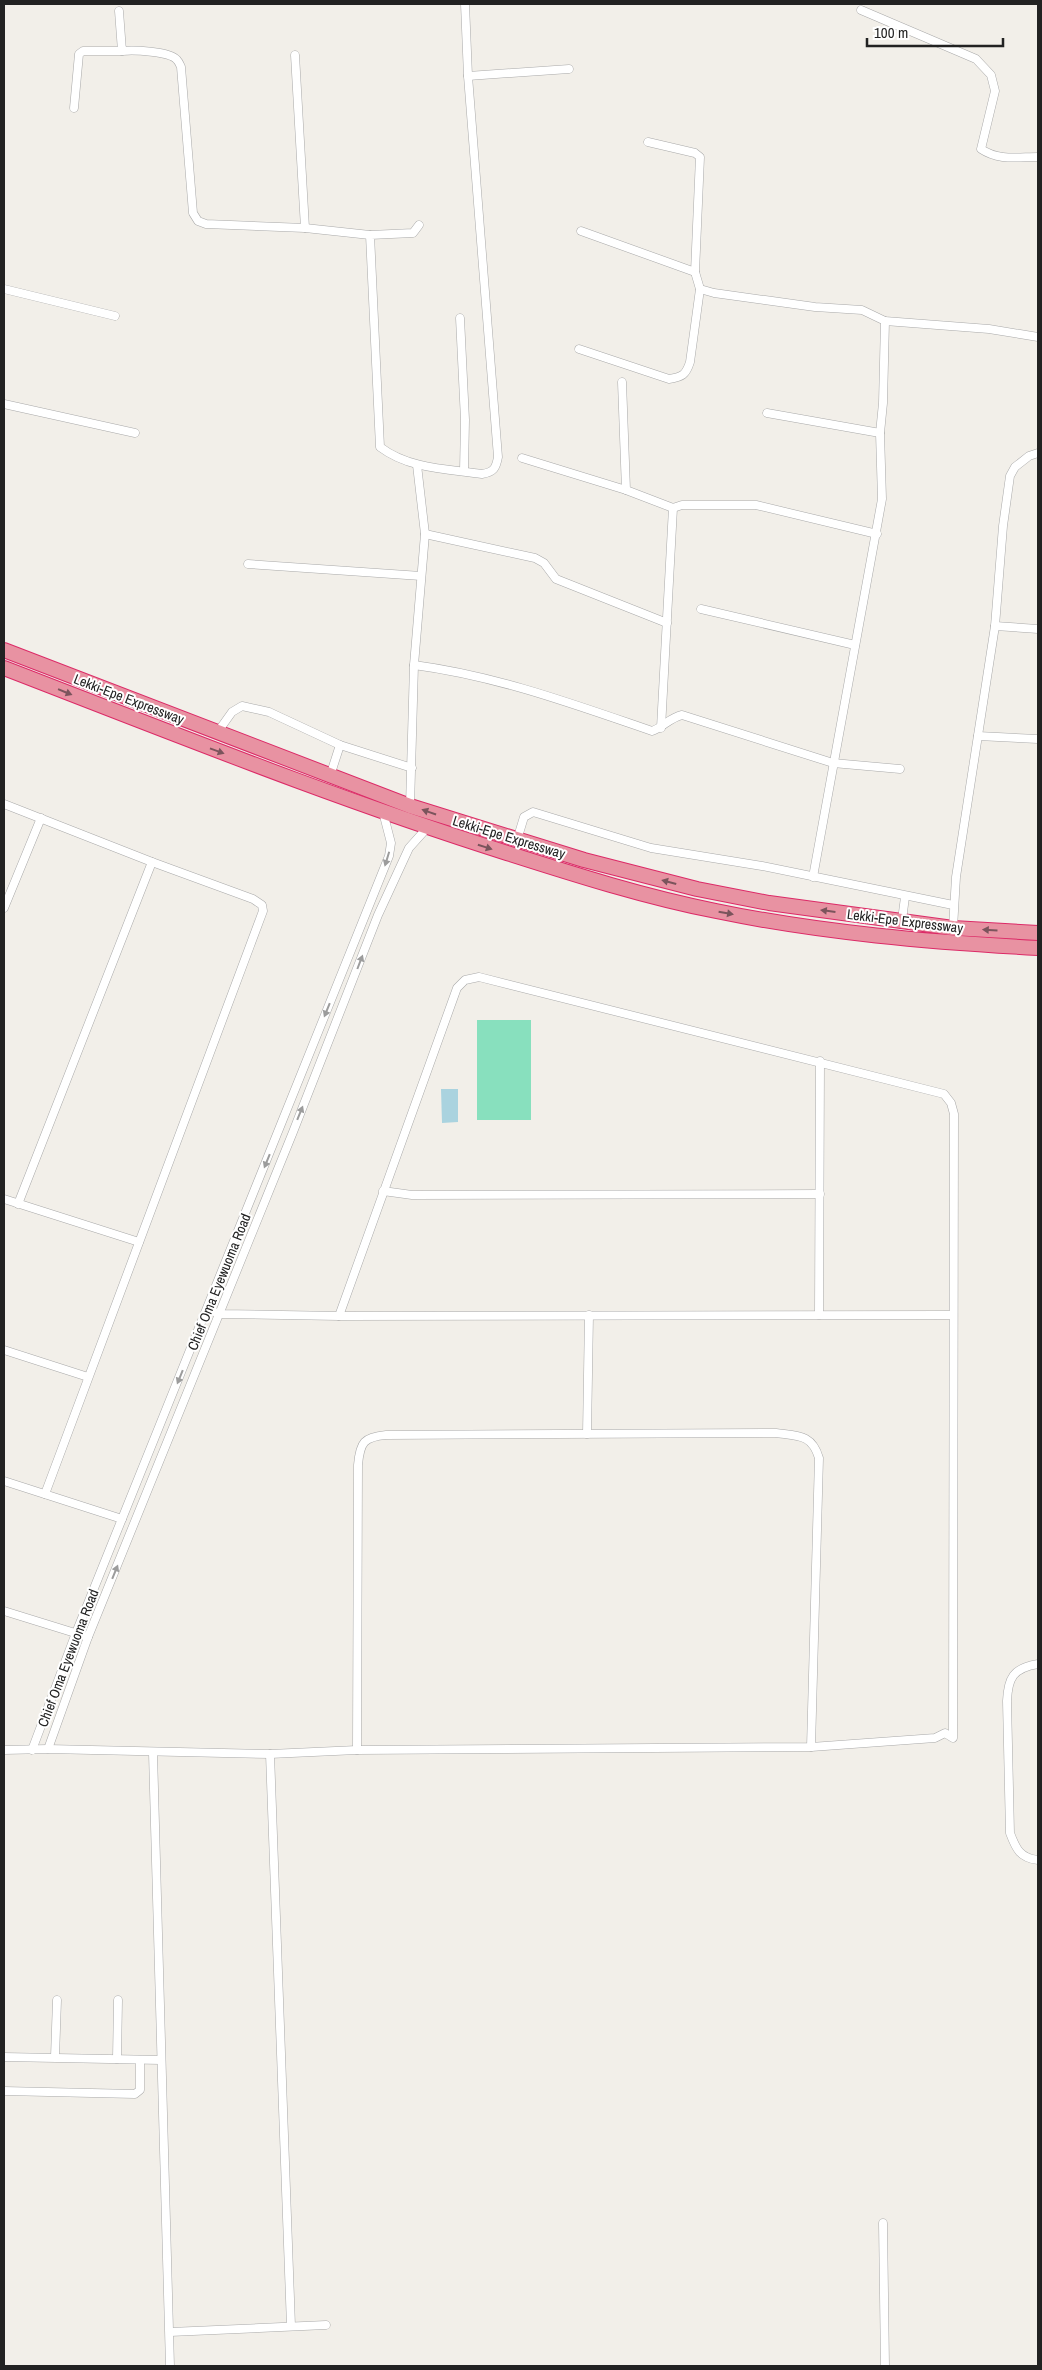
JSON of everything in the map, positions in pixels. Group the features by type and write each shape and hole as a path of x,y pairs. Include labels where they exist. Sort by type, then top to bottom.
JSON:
{"highway":[{"name":"Lekki-Epe Expressway","path":"4,650 410,806 517,840 706,891 769,903 953,928 1038,933"},
{"name":"Lekki-Epe Expressway","path":"4,668 170,733 427,828 590,880 714,911 781,923 956,944 1038,948"},
{"path":"42,683 48,668"}],"street":[{"path":"370,235 380,447 392,456 416,465 464,471 491,472 496,467 498,457 468,76 465,4"},
{"path":"861,10 976,59 991,75 995,91 981,150 992,156 1006,158 1038,157"},
{"path":"119,11 122,51"},
{"path":"74,108 79,54 83,51 144,50 177,60 184,86 192,213 198,220 206,224 305,228 370,235 413,233 419,225"},
{"path":"295,55 305,228"},
{"path":"468,76 569,69"},
{"path":"579,350 669,379 681,378 687,372 700,289 695,272 700,158 696,153 648,142"},
{"path":"580,231 695,272"},
{"path":"4,289 114,316"},
{"path":"700,289 714,293 815,307 862,310 885,321 989,329 1038,337"},
{"path":"460,318 465,420 464,471"},
{"path":"812,877 882,499 880,432 883,403 885,321"},
{"path":"622,382 626,490"},
{"path":"4,404 135,433"},
{"path":"767,413 880,432"},
{"path":"953,928 953,905 995,626 1003,526 1010,476 1015,467 1029,456 1038,453"},
{"path":"522,458 626,490 673,508 682,505 756,505 877,534"},
{"path":"410,806 414,665 426,534 416,465"},
{"path":"661,728 673,508"},
{"path":"426,534 535,558 544,564 556,579 667,623"},
{"path":"248,564 421,576"},
{"path":"701,609 855,645"},
{"path":"995,626 1038,629"},
{"path":"414,665 455,670 540,693 652,731 661,728 671,718 682,715 833,763 900,769"},
{"path":"217,733 232,712 242,706 269,712 340,745 412,768"},
{"path":"978,736 1038,739"},
{"path":"330,776 340,745"},
{"path":"4,804 152,862 254,899 262,905 263,911 45,1494"},
{"name":"Chief Oma Eyewuoma Road","path":"32,1750 76,1634 389,856 391,843 383,812"},
{"path":"517,840 524,817 533,812 651,848 762,866 905,897 953,905"},
{"path":"4,908 41,818"},
{"name":"Chief Oma Eyewuoma Road","path":"48,1749 88,1637 378,915 409,848 427,828"},
{"path":"18,1204 152,862"},
{"path":"902,920 905,897"},
{"path":"4,1750 48,1749 153,1753 270,1754 357,1750 811,1746 935,1738 945,1733 953,1738 954,1114 951,1103 944,1094 820,1061 479,977 465,980 457,988 339,1316"},
{"path":"819,1315 820,1061"},
{"path":"383,1191 412,1196 820,1194"},
{"path":"4,1199 138,1242"},
{"path":"208,1309 219,1314 339,1316 953,1315"},
{"path":"587,1434 589,1315"},
{"path":"4,1350 88,1377"},
{"path":"357,1750 358,1465 360,1451 364,1442 371,1437 386,1435 776,1434 798,1436 810,1440 816,1448 819,1458 811,1746"},
{"path":"4,1481 122,1519"},
{"path":"4,1611 88,1637"},
{"path":"1038,1664 1018,1670 1008,1684 1007,1701 1010,1833 1016,1850 1027,1858 1038,1860"},
{"path":"153,1753 170,2366"},
{"path":"270,1754 291,2326"},
{"path":"55,2057 57,2000"},
{"path":"117,2059 118,2000"},
{"path":"4,2056 161,2060"},
{"path":"4,2091 135,2094 140,2090 140,2060"},
{"path":"883,2223 885,2366"},
{"path":"170,2332 326,2325"}],"green space":[{"path":"477,1020 531,1020 531,1120 477,1120"}],"water":[{"path":"441,1089 458,1089 458,1122 442,1123"}]}
